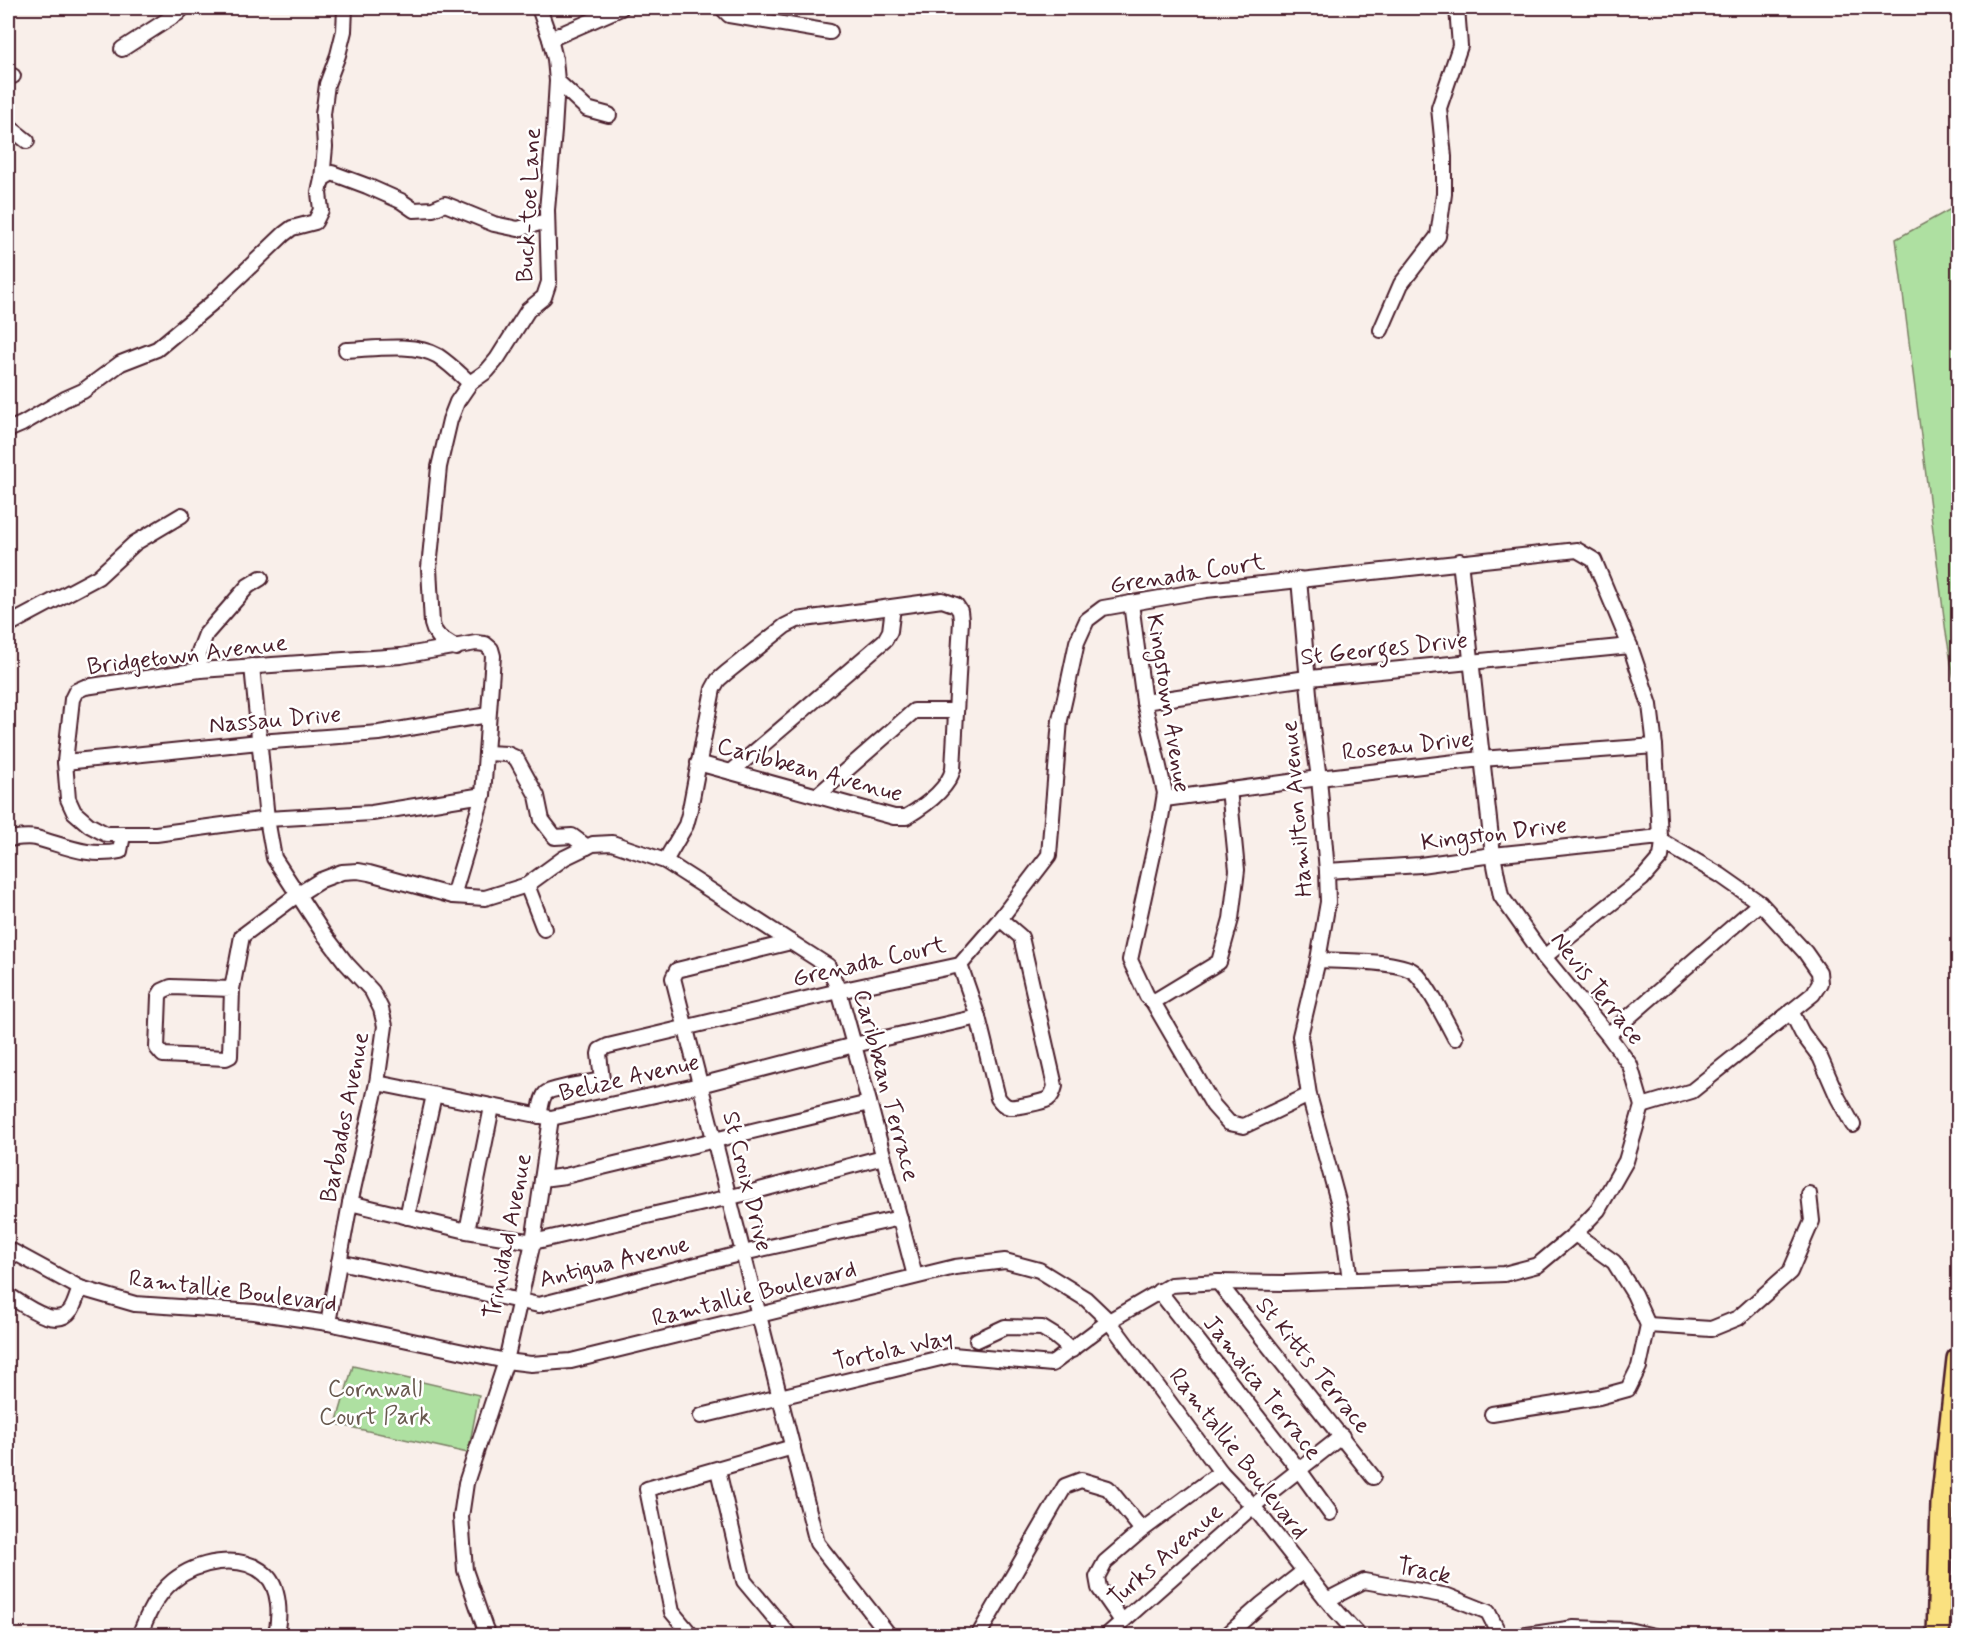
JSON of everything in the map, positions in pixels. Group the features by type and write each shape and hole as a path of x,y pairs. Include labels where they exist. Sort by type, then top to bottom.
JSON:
{"highway":[{"path":"1938,1635 1942,1504 1959,1359"}],"street":[{"path":"122,49 183,8"},
{"path":"8,430 83,391 121,363 157,349 212,303 291,228 315,222 321,210 319,193 325,147 323,114 327,84 338,56 344,31 345,8"},
{"name":"Buck-toe Lane","path":"456,648 439,637 432,624 429,568 439,467 444,444 457,402 470,383 487,371 497,359 528,310 544,297 547,291 549,273 547,221 557,81 555,59 539,8"},
{"path":"550,39 621,8"},
{"path":"722,8 729,15 830,32"},
{"path":"1382,330 1401,284 1438,236 1444,194 1444,157 1439,108 1460,46 1457,8"},
{"path":"557,81 587,109 609,115"},
{"path":"8,126 27,141"},
{"path":"322,178 332,173 368,186 401,201 414,210 433,209 446,204 494,224 518,229 547,221"},
{"path":"346,350 415,348 427,351 447,363 470,383"},
{"path":"8,625 98,577 135,543 182,515"},
{"name":"Grenada Court","path":"545,1117 544,1096 550,1090 602,1080 598,1054 600,1050 608,1046 960,964 1000,919 1049,855 1060,720 1077,642 1087,620 1102,608 1206,590 1577,550 1594,560 1630,646 1650,705 1662,840 1661,857 1642,879 1544,957"},
{"name":"Nevis Terrace","path":"1460,561 1481,759 1493,855 1501,896 1544,957 1630,1065 1642,1106"},
{"path":"200,670 199,652 206,634 248,586 261,578"},
{"name":"Hamilton Avenue","path":"1299,579 1328,871 1328,902 1318,960 1300,1036 1309,1095 1341,1212 1350,1280"},
{"name":"Caribbean Avenue","path":"665,861 686,825 698,763 713,689 718,680 785,626 797,620 942,600 956,605 960,611 951,777 946,785 906,818 894,817 698,763"},
{"name":"Kingstown Avenue","path":"1131,603 1144,702 1165,799 1130,960 1147,996 1153,1002 1213,1106 1229,1123 1244,1126 1309,1095"},
{"path":"731,772 885,640 890,631 893,607"},
{"name":"Bridgetown Avenue","path":"483,795 372,813 267,819 156,834 106,834 88,825 74,812 68,799 65,762 72,699 76,691 85,687 200,670 377,658 456,648 476,643 485,644 491,649 493,656 488,716"},
{"name":"St Georges Drive","path":"1144,702 1309,678 1630,646"},
{"name":"Barbados Avenue","path":"252,666 267,819 274,858 297,895 346,963 372,991 381,1009 385,1026 376,1083 350,1203 328,1323"},
{"path":"818,795 914,711 956,711"},
{"path":"453,896 483,795 488,716"},
{"name":"Nassau Drive","path":"65,762 259,742 379,733 488,716"},
{"name":"Roseau Drive","path":"1165,799 1229,789 1481,759 1655,746"},
{"path":"486,753 507,754 516,759 537,796 542,820 549,827 550,834 555,837 572,836 587,848"},
{"path":"1153,1002 1219,962 1231,919 1237,870 1229,789"},
{"path":"8,838 34,838 65,848 104,854 120,851 123,835"},
{"path":"1109,1321 1171,1285 1504,1274 1538,1265 1575,1234 1598,1209 1626,1161 1642,1106 1692,1091 1813,994 1820,983 1819,972 1805,952 1760,903 1720,875 1662,840"},
{"name":"Kingston Drive","path":"1328,871 1420,865 1493,855 1662,840"},
{"name":"Caribbean Terrace","path":"232,988 171,987 162,991 159,996 158,1048 160,1052 164,1055 226,1058 230,1056 232,988 242,936 297,895 321,880 342,872 358,871 453,896 485,898 527,885 564,858 593,844 612,843 665,861 828,966 839,991 915,1276"},
{"path":"527,885 544,929"},
{"path":"1608,1035 1760,903"},
{"path":"960,964 978,1017 998,1098 1007,1107 1048,1099 1055,1086 1021,937 1000,919"},
{"name":"St Croix Drive","path":"791,942 677,970 673,978 817,1543 890,1635"},
{"path":"1318,960 1389,964 1413,971 1422,981 1455,1038"},
{"path":"1791,1011 1802,1033 1820,1057 1853,1125"},
{"name":"Belize Avenue","path":"376,1083 545,1117 700,1085 854,1045 978,1017"},
{"path":"407,1217 434,1095"},
{"path":"542,1179 565,1176 868,1103"},
{"path":"467,1231 492,1107"},
{"name":"Trinidad Avenue","path":"489,1635 465,1570 461,1516 466,1483 506,1361 533,1242 542,1179 545,1117"},
{"path":"350,1203 467,1231 533,1242 729,1198 883,1157"},
{"path":"1648,1325 1711,1329 1738,1318 1790,1272 1812,1221 1809,1194"},
{"name":"Antigua Avenue","path":"339,1262 539,1305 743,1253 900,1218"},
{"path":"1492,1414 1599,1397 1628,1389 1639,1368 1648,1325 1634,1294 1614,1262 1575,1234"},
{"name":"Ramtallie Boulevard","path":"8,1249 80,1288 135,1304 254,1312 328,1323 506,1361 531,1364 571,1362 955,1268 1005,1261 1039,1270 1086,1299 1109,1321 1221,1472 1253,1506 1327,1600 1359,1635"},
{"name":"St Kitts Terrace","path":"1218,1282 1373,1477"},
{"path":"8,1294 41,1315 54,1319 65,1316 71,1309 80,1288"},
{"name":"Jamaica Terrace","path":"1159,1291 1330,1513"},
{"name":"Tortola Way","path":"701,1416 953,1355 1052,1364 1109,1321"},
{"path":"977,1340 1005,1327 1042,1328 1072,1350"},
{"name":"Turks Avenue","path":"1106,1635 1253,1506 1342,1436"},
{"path":"692,1635 672,1611 646,1492 648,1488 793,1447"},
{"path":"718,1470 744,1581 790,1635"},
{"path":"1122,1621 1099,1588 1096,1577 1105,1562 1142,1530 1221,1472"},
{"path":"978,1635 1065,1486 1081,1479 1108,1488 1142,1530"},
{"path":"139,1635 159,1596 174,1581 190,1570 209,1563 230,1562 250,1565 265,1574 275,1589 279,1611 276,1635"},
{"path":"1230,1634 1262,1604 1304,1571"},
{"name":"Track","path":"1327,1600 1364,1581 1448,1596 1488,1612 1500,1635"},
{"path":"1520,1635 1574,1628 1628,1630 1653,1635"}],"green space":[{"path":"1958,205 1958,702 1946,633 1896,239"},
{"name":"Cornwall Court Park","path":"353,1366 479,1395 468,1453 336,1424"}]}
